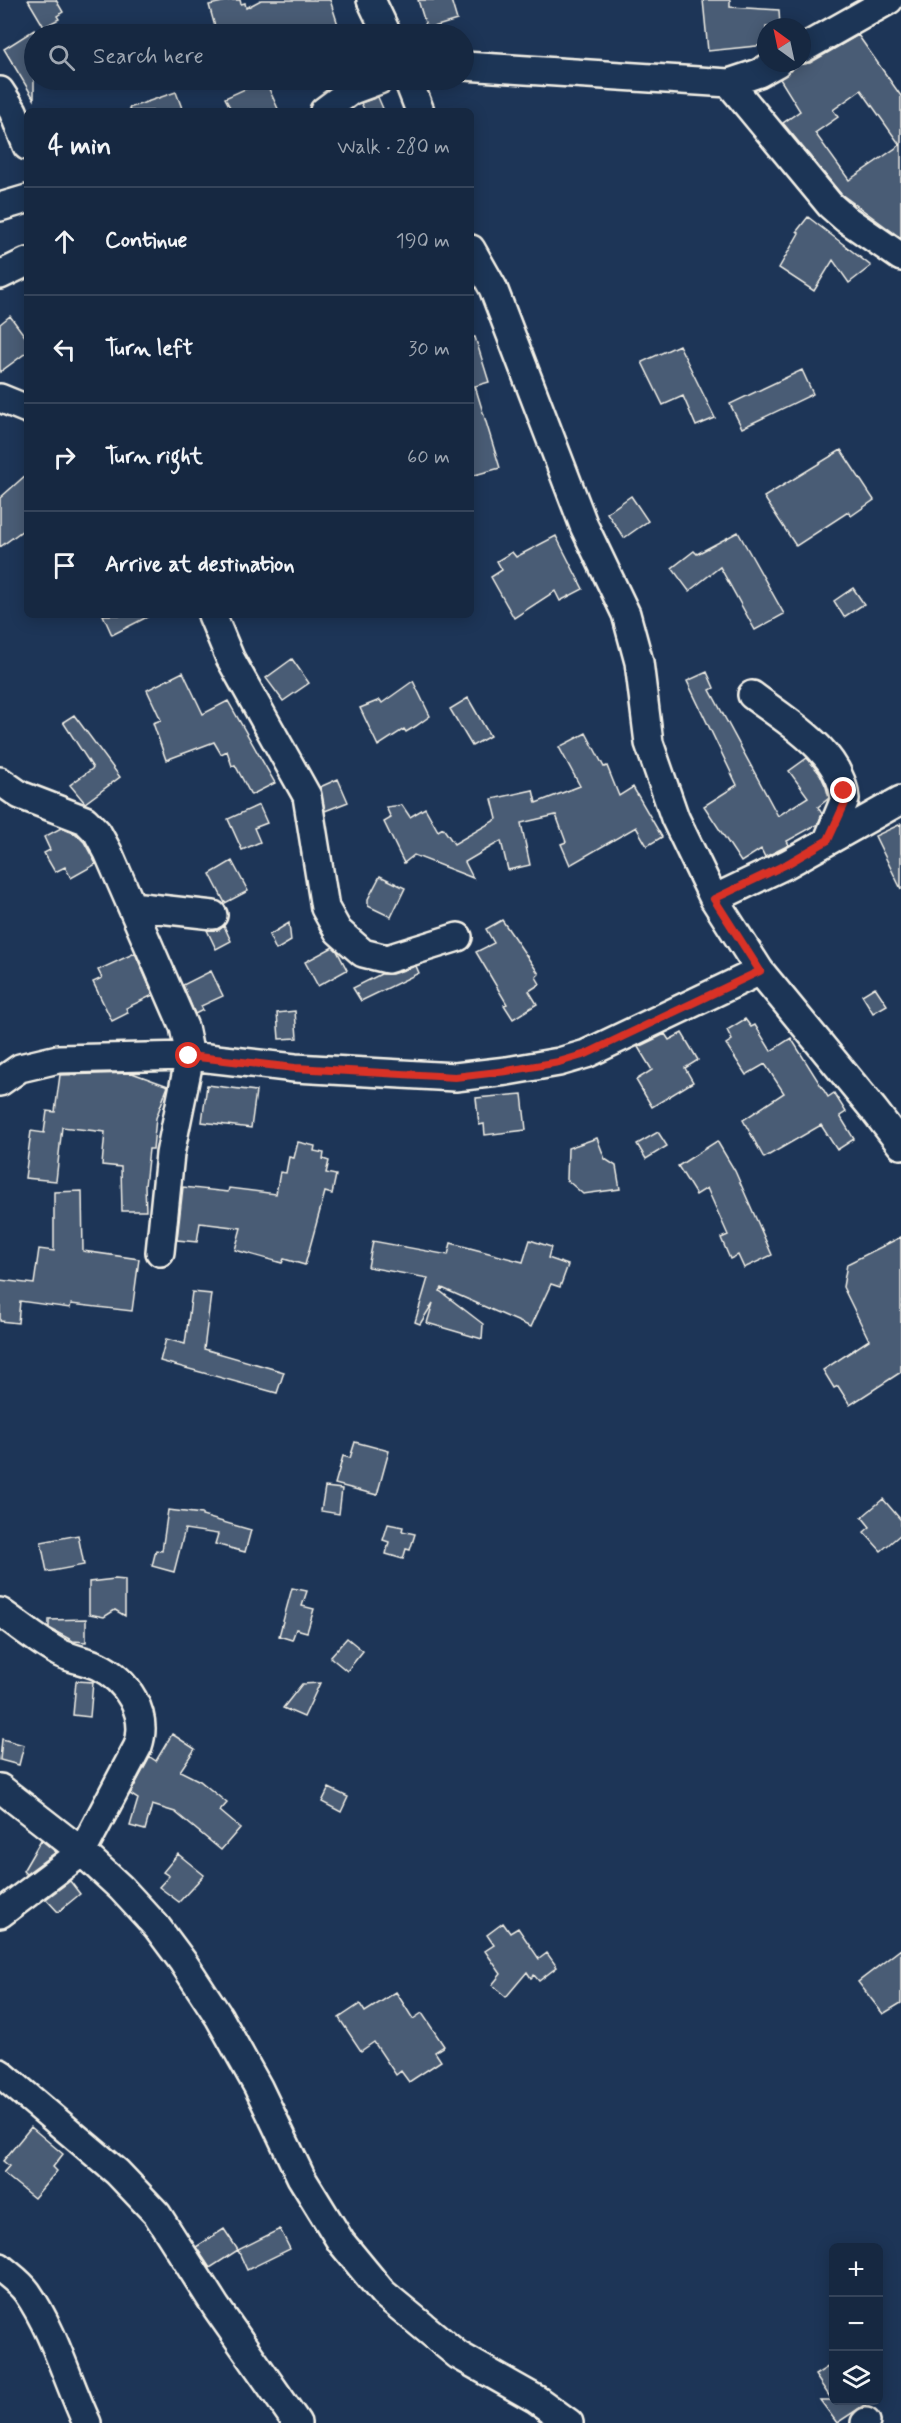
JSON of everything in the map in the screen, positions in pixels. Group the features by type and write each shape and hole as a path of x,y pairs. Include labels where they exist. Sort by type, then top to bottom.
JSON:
{"street":[{"path":"371,0 382,24"},
{"path":"811,44 889,0"},
{"path":"474,67 729,82 761,72"},
{"path":"729,82 830,205 846,219 901,257"},
{"path":"328,108 352,90"},
{"path":"412,90 419,108"},
{"path":"0,91 13,111 24,138"},
{"path":"0,207 24,200"},
{"path":"474,254 493,288 584,526 626,614 639,662 649,743 675,818 714,899 760,971 901,1146"},
{"path":"0,275 24,263"},
{"path":"0,398 24,408"},
{"path":"213,618 230,658 307,796 325,908 339,931 363,953 387,959 458,937"},
{"path":"752,695 818,747 837,772 845,799 828,840"},
{"path":"0,781 20,795 85,820 93,826 108,852 184,1027 189,1056 170,1154 160,1252"},
{"path":"714,899 787,864 901,800"},
{"path":"132,906 213,915"},
{"path":"0,1082 20,1068 58,1059 189,1056 245,1064 430,1076 455,1077 507,1071 559,1062 586,1054 760,971"},
{"path":"0,1612 59,1653 97,1665 123,1684 138,1708 141,1731 138,1746 82,1852 0,1914"},
{"path":"0,1788 82,1852 121,1888 157,1927 205,1993 258,2087 302,2177 352,2257 383,2293 432,2336 479,2368 536,2399 569,2423"},
{"path":"0,2073 117,2172 157,2214 216,2307 297,2423"},
{"path":"0,2267 25,2290 32,2301 50,2335 87,2423"}],"building":[{"path":"28,0 56,0 63,12 57,16 59,19 50,24 42,24"},
{"path":"240,0 241,4 245,3 246,8 261,0 330,0 338,24 214,24 209,5"},
{"path":"418,0 451,0 457,20 444,24 425,24"},
{"path":"703,0 730,0 730,7 779,10 779,18 757,18 757,46 708,51"},
{"path":"858,35 901,96 901,238 841,194 783,123 800,111 780,79 789,72 811,72 811,62","holes":["861,90 900,145 849,180 815,133 838,117 833,110"]},
{"path":"24,36 24,82 4,49"},
{"path":"29,90 34,90 34,99"},
{"path":"243,90 270,90 278,108 230,108 225,98"},
{"path":"176,92 182,108 129,108"},
{"path":"378,97 383,108 364,108 361,103"},
{"path":"808,217 871,266 849,283 833,260 814,291 779,268 799,233 797,231"},
{"path":"10,316 24,335 24,354 0,372 0,324"},
{"path":"474,337 489,382 475,386 500,468 474,475"},
{"path":"679,345 715,418 696,426 683,396 663,405 642,362"},
{"path":"802,370 813,394 742,428 730,404"},
{"path":"841,450 874,500 851,516 848,512 796,546 764,497"},
{"path":"24,477 24,529 0,547 0,498"},
{"path":"631,496 648,521 624,538 607,513"},
{"path":"738,532 784,614 755,630 720,567 689,591 672,568 694,551 697,554"},
{"path":"556,536 583,589 560,601 555,591 514,618 491,577 502,570 497,561 512,552 516,557"},
{"path":"853,588 864,604 844,617 834,601"},
{"path":"104,618 145,618 112,635"},
{"path":"292,659 309,683 283,701 266,678"},
{"path":"183,672 203,714 228,701 275,783 251,795 235,765 232,766 227,751 221,754 214,742 166,760 153,723 161,720 147,690"},
{"path":"707,672 714,688 710,690 778,816 808,797 789,771 807,758 820,774 826,787 829,798 818,807 822,814 818,824 787,841 789,845 765,857 761,849 741,862 704,806 737,785 687,681"},
{"path":"413,681 430,716 406,732 404,729 378,746 360,708 380,700 382,703"},
{"path":"468,698 490,736 472,746 450,709"},
{"path":"74,715 120,777 85,803 70,785 93,768 63,722"},
{"path":"586,733 604,767 607,766 619,796 633,787 662,837 647,846 636,827 570,865 561,844 566,842 556,815 521,823 530,865 508,870 501,841 465,862 473,878 414,855 404,863 384,822 391,818 386,807 402,805 410,817 425,808 438,831 443,828 454,844 497,819 492,799 533,790 536,803 580,786 559,747"},
{"path":"338,779 348,802 325,811 320,787"},
{"path":"259,805 267,823 254,828 260,842 242,850 228,819"},
{"path":"901,824 901,889 875,836"},
{"path":"61,828 76,834 84,842 96,864 71,878 65,867 55,872 44,853 50,850 44,837"},
{"path":"232,861 248,891 225,903 210,874"},
{"path":"380,876 405,888 391,917 368,906 368,899"},
{"path":"502,920 539,974 536,977 540,984 529,991 537,1004 513,1019 504,1005 507,1004 476,952 494,943 486,929"},
{"path":"289,923 291,941 276,950 269,935"},
{"path":"224,926 231,941 216,949 207,930 219,930"},
{"path":"333,947 347,970 318,986 305,962"},
{"path":"135,953 153,995 126,1008 128,1013 112,1021 93,982 102,978 98,970"},
{"path":"416,966 419,973 361,1001 353,988 381,974 392,974"},
{"path":"211,971 223,996 201,1006 203,1010 195,1014 183,985"},
{"path":"875,987 887,1005 873,1013 862,995"},
{"path":"295,1011 297,1038 279,1039 277,1013"},
{"path":"745,1019 751,1027 755,1025 771,1051 791,1038 828,1097 834,1093 846,1112 840,1116 854,1139 837,1150 821,1125 764,1158 743,1120 784,1093 765,1064 746,1075 726,1044 732,1040 727,1030"},
{"path":"682,1033 698,1060 685,1068 693,1082 652,1107 636,1080 652,1070 638,1047 665,1034 669,1040"},
{"path":"132,1073 168,1086 156,1118 153,1149 149,1149 145,1186 146,1211 122,1211 121,1167 102,1165 105,1132 62,1127 56,1181 25,1178 31,1131 44,1133 47,1111 55,1112 60,1075"},
{"path":"207,1085 256,1091 251,1128 202,1122"},
{"path":"522,1094 526,1130 485,1135 484,1124 479,1125 476,1098"},
{"path":"658,1132 667,1146 646,1159 637,1144"},
{"path":"597,1138 605,1159 616,1166 620,1189 583,1194 567,1180 568,1148"},
{"path":"717,1141 735,1171 772,1255 744,1268 738,1255 730,1259 721,1238 728,1235 707,1188 696,1195 678,1166"},
{"path":"298,1142 315,1146 314,1151 324,1153 323,1159 329,1161 326,1173 336,1175 332,1194 325,1192 305,1265 284,1259 282,1263 235,1250 241,1228 200,1223 197,1242 177,1240 183,1187 228,1192 229,1188 276,1194 280,1172 286,1173 289,1157 294,1158"},
{"path":"82,1191 83,1251 139,1259 132,1311 71,1304 70,1308 20,1301 18,1323 0,1321 0,1280 34,1284 39,1249 54,1251 54,1192"},
{"path":"901,1237 901,1372 850,1405 838,1386 834,1388 823,1370 869,1340 843,1287 847,1264"},
{"path":"530,1240 551,1247 548,1258 568,1265 560,1287 551,1284 531,1327 442,1288 440,1291 483,1324 482,1339 427,1323 433,1303 420,1324 415,1322 428,1278 368,1267 373,1241 448,1255 451,1243 523,1262"},
{"path":"192,1292 211,1294 204,1349 284,1372 277,1393 160,1361 166,1339 185,1344"},
{"path":"355,1442 389,1451 377,1495 335,1484 343,1456 350,1458"},
{"path":"325,1487 342,1489 339,1514 321,1511"},
{"path":"883,1499 901,1520 901,1534 881,1551 864,1532 870,1527 862,1517"},
{"path":"168,1510 202,1514 202,1516 251,1530 245,1552 215,1544 218,1534 185,1529 174,1572 152,1566 156,1550 162,1551"},
{"path":"388,1524 403,1527 402,1531 415,1534 410,1550 406,1549 403,1559 386,1554 389,1542 383,1540"},
{"path":"78,1535 84,1565 47,1572 41,1542"},
{"path":"125,1580 125,1616 115,1610 104,1617 89,1614 89,1582"},
{"path":"292,1588 307,1591 302,1606 314,1609 307,1632 296,1629 292,1640 279,1636"},
{"path":"86,1619 86,1642 73,1641 49,1628 49,1620"},
{"path":"347,1638 363,1651 347,1671 330,1657"},
{"path":"76,1681 93,1682 90,1717 73,1715"},
{"path":"320,1683 304,1717 283,1708 302,1684"},
{"path":"172,1734 195,1749 180,1771 200,1781 227,1803 220,1811 240,1828 221,1850 175,1812 152,1805 145,1830 130,1826 138,1799 130,1794 150,1757 156,1761"},
{"path":"2,1739 24,1745 19,1765 0,1760"},
{"path":"329,1788 348,1797 341,1812 322,1802"},
{"path":"41,1840 56,1852 26,1874 23,1871"},
{"path":"178,1854 204,1875 179,1902 159,1887 169,1876 163,1872"},
{"path":"70,1881 80,1894 58,1912 46,1899"},
{"path":"503,1923 510,1933 518,1928 539,1959 547,1953 557,1967 539,1981 534,1975 531,1978 527,1972 506,1997 492,1985 501,1974 485,1951 494,1945 487,1935"},
{"path":"901,1949 901,2003 883,2014 858,1982"},
{"path":"396,1992 413,2019 422,2013 444,2046 435,2052 441,2061 409,2082 401,2071 396,2075 374,2042 361,2051 339,2018 360,2004 365,2012"},
{"path":"31,2127 63,2154 53,2167 57,2171 34,2198 3,2173 9,2166 3,2161"},
{"path":"224,2229 238,2250 210,2268 196,2247"},
{"path":"280,2229 290,2249 247,2270 238,2250"},
{"path":"829,2366 829,2396 815,2375"},
{"path":"820,2400 829,2400 829,2405 864,2405 837,2423"}],"route":[{"path":"189,1056 295,1068 455,1077 559,1062 586,1054 760,971 714,899 787,864 828,840 845,803 844,791"}]}
